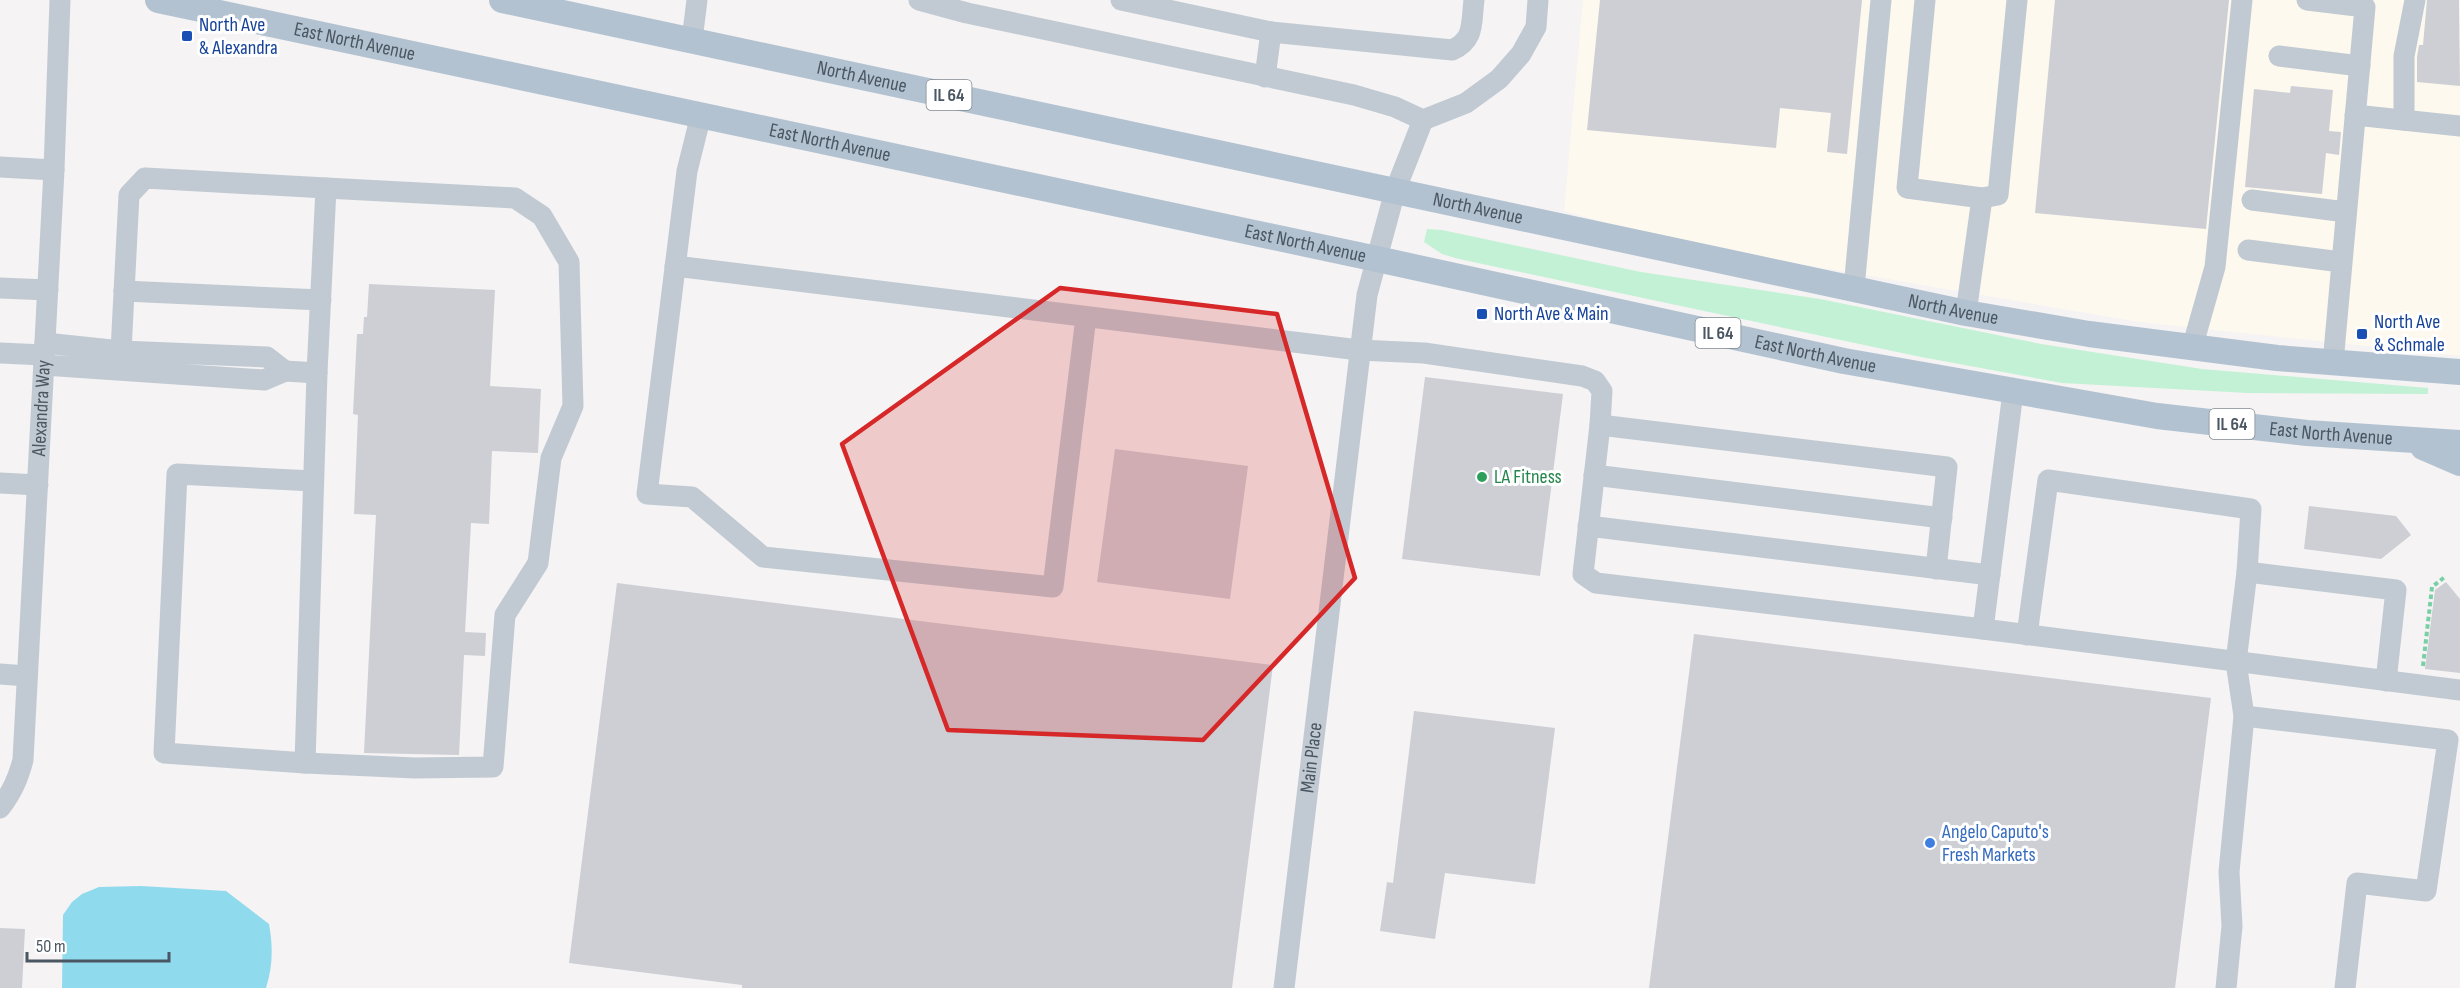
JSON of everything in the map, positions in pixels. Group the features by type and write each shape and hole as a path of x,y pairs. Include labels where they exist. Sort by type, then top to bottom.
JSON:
{"main road":[{"name":"East North Avenue","path":"158,0 1377,259 1844,361 2157,416 2307,433 2460,443"},
{"name":"North Avenue","path":"502,0 1966,313 2192,348 2333,363 2460,372"},
{"path":"2406,440 2460,463"}],"street":[{"name":"Alexandra Way","path":"0,808 18,780 23,760 54,170 60,0"},
{"path":"692,40 697,0"},
{"path":"919,0 978,15 1354,95 1395,107 1424,120 1466,103 1499,79 1521,54 1536,27 1538,0"},
{"path":"1121,0 1271,32 1452,50 1463,45 1470,36 1474,0"},
{"path":"1854,288 1881,0"},
{"path":"1925,0 1907,188 1982,198 1998,195 2017,0"},
{"path":"2192,348 2215,267 2242,0"},
{"path":"2307,0 2366,3 2333,363"},
{"path":"2403,120 2404,56 2415,0"},
{"path":"1265,77 1271,32"},
{"path":"2279,56 2360,66"},
{"path":"701,115 687,171 646,494 692,497 763,557 1053,587 1086,317"},
{"path":"2355,116 2460,126"},
{"name":"Main Place","path":"1284,988 1367,294 1395,191 1424,120"},
{"path":"0,167 54,170"},
{"path":"121,351 129,195 145,178 515,198 542,216 569,262 573,406 551,458 538,563 505,615 493,767 415,768 305,764 164,753 177,474 312,482"},
{"path":"305,764 312,482 326,188"},
{"path":"1966,313 1982,198"},
{"path":"2252,200 2346,212"},
{"path":"2248,250 2341,262"},
{"path":"675,266 1359,350 1424,353 1582,376 1595,381 1602,391 1582,574 1596,583 1983,629 2460,690"},
{"path":"0,288 48,290"},
{"path":"124,291 321,300"},
{"path":"0,353 121,351 267,357 285,371"},
{"path":"44,354 264,380 285,371 317,373"},
{"path":"1983,629 2013,392"},
{"path":"1600,425 1947,467 1936,569"},
{"path":"1594,475 1942,518"},
{"path":"2027,635 2048,480 2251,509 2247,572 2236,662 2244,716 2229,861 2232,926 2226,988"},
{"path":"0,483 38,485"},
{"path":"1588,526 1990,575"},
{"path":"2247,572 2396,590 2386,681"},
{"path":"0,674 27,676"},
{"path":"2244,716 2448,740 2426,891 2357,883 2345,988"}],"path":[{"path":"2422,675 2432,587 2446,576"}],"highlighted area":[{"path":"1060,288 1277,314 1355,578 1203,740 948,730 842,444"}],"shaded area":[{"path":"1583,0 2460,0 2460,356 2139,322 1672,242 1564,211"}],"green space":[{"path":"1427,229 1442,230 1641,272 1820,299 2041,344 2202,369 2428,388 2428,394 2248,393 2062,383 1921,357 1459,259 1442,254 1424,242"}],"water":[{"path":"141,886 226,891 269,924 272,956 266,988 62,988 63,915 72,902 82,894 99,887"}],"building":[{"path":"1600,0 1862,0 1847,154 1827,152 1831,113 1780,108 1776,148 1587,130"},
{"path":"2055,0 2229,0 2206,229 2035,213"},
{"path":"2427,0 2459,0 2460,86 2417,82 2417,57 2419,45 2423,45"},
{"path":"2291,86 2333,90 2329,131 2341,132 2339,155 2326,153 2322,194 2245,187 2254,89 2290,93"},
{"path":"369,284 495,290 490,386 541,389 538,453 492,451 489,524 471,523 465,632 486,633 485,656 464,655 459,755 364,753 376,515 354,514 358,415 353,414 357,334 363,334 364,317 367,317"},
{"name":"LA Fitness","path":"1425,377 1563,394 1540,576 1402,559"},
{"path":"1115,449 1248,466 1230,599 1097,582"},
{"path":"2309,506 2396,516 2411,535 2381,559 2304,549"},
{"path":"2446,582 2460,599 2460,673 2425,669 2435,590"},
{"path":"617,583 1273,665 1232,988 742,988 742,985 569,963"},
{"name":"Angelo Caputo's Fresh Markets","path":"1694,634 2211,698 2175,988 1649,988"},
{"path":"1414,711 1555,728 1535,884 1445,873 1435,939 1380,931 1387,882 1393,883"},
{"path":"0,928 25,929 22,988 0,988"}],"place":[{"name":"North Ave & Alexandra","path":"187,36"},
{"name":"North Ave & Main","path":"1482,314"},
{"name":"North Ave & Schmale","path":"2362,334"},
{"name":"LA Fitness","path":"1482,477"},
{"name":"Angelo Caputo's Fresh Markets","path":"1930,843"}]}
